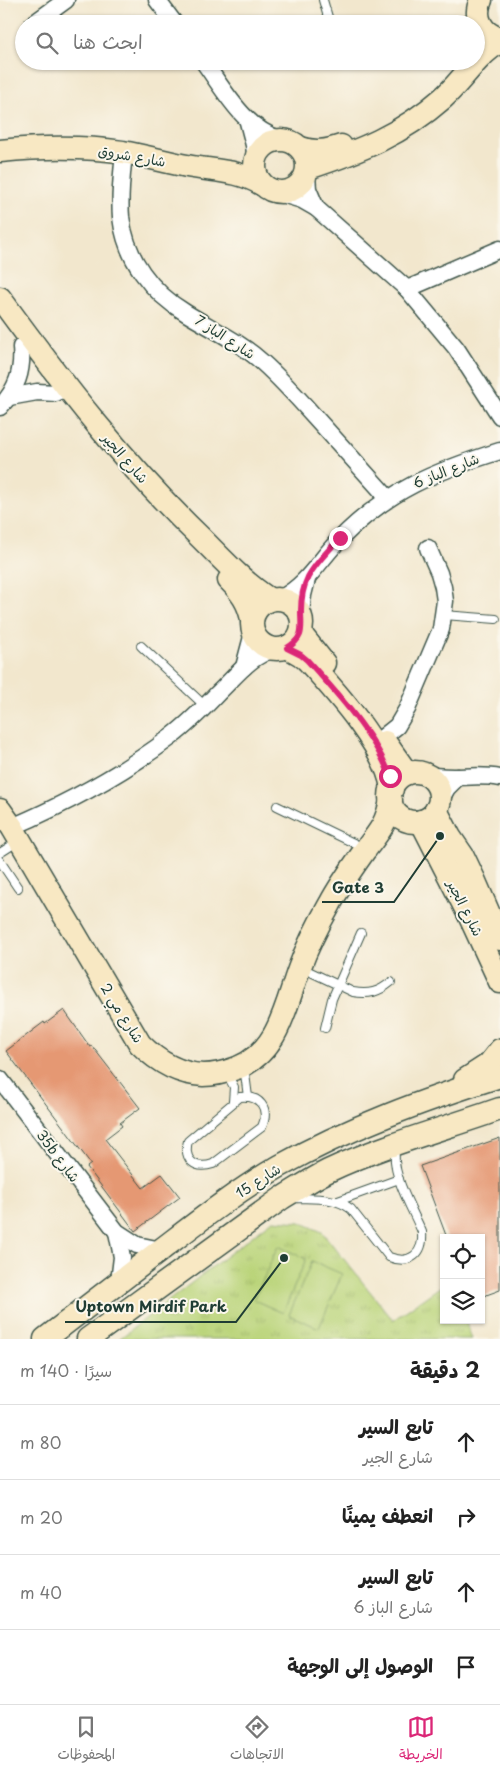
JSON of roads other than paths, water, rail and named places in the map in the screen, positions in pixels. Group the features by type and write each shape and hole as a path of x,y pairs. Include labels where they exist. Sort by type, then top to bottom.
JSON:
{"street":[{"path":"45,15 66,0"},
{"path":"157,0 168,15"},
{"path":"485,27 491,35 500,40 485,53"},
{"path":"210,70 248,122 299,158 316,208"},
{"path":"299,158 309,151 325,151 384,127 428,97 455,70"},
{"path":"263,175 262,148 268,143 299,158 357,152 407,126 444,97 469,70"},
{"path":"248,122 263,175 316,208 407,289 456,348 500,416"},
{"name":"شارع شروق","path":"0,140 52,137 97,139 142,145 206,159 263,175"},
{"name":"شارع شروق","path":"0,151 67,148 124,152 182,165 263,175"},
{"name":"شارع الباز 7","path":"124,152 120,196 121,216 130,252 147,281 172,304 228,337 262,362 291,391 388,498"},
{"path":"263,175 293,190 299,186 299,158"},
{"path":"407,289 500,249"},
{"name":"شارع الجير","path":"0,298 84,410 178,516 244,580 275,599"},
{"name":"شارع الجير","path":"0,316 56,393 107,455 147,499 237,588 247,603 253,626"},
{"path":"5,402 17,383 21,368 21,347"},
{"path":"5,402 37,392 56,393"},
{"name":"شارع الباز 6","path":"275,599 296,590 340,538 388,498 440,471 500,451"},
{"path":"382,738 397,726 407,709 436,643 444,615 443,587 428,548"},
{"name":"شارع الباز 6","path":"291,636 308,577"},
{"path":"244,668 253,626 260,605 275,599 293,604 291,636 301,655 359,723 386,765 404,784"},
{"path":"253,626 261,644 291,636"},
{"path":"11,826 69,801 108,779 171,736 257,656 291,636"},
{"path":"291,636 382,738 404,784 395,811 399,815 427,813"},
{"path":"404,784 441,777 475,776 500,778"},
{"path":"381,831 427,813 458,777"},
{"path":"404,784 434,780 439,790 427,813"},
{"path":"235,1068 263,1052 276,1033 300,966 330,903 366,849 381,831 404,784"},
{"name":"شارع الجير","path":"427,813 450,837 463,856 500,939"},
{"name":"شارع الجير","path":"427,813 428,847 441,862 469,915 500,982"},
{"name":"شارع مي 2","path":"11,826 132,1032 151,1056 179,1071 194,1074 210,1075 235,1068"},
{"path":"441,862 449,856 458,854 463,856"},
{"path":"438,1095 480,1070 495,1058 500,1050"},
{"name":"شارع 15","path":"45,1339 217,1208 279,1167 388,1115 438,1095 500,1076"},
{"name":"35b شارع","path":"0,1079 117,1232 137,1245 160,1250"},
{"path":"397,1145 404,1133 416,1125 500,1095"},
{"name":"شارع 15","path":"88,1339 282,1198 326,1172 367,1154 500,1109"},
{"name":"35b شارع","path":"117,1232 122,1257 119,1282"},
{"path":"139,1267 156,1288"}],"lane":[{"path":"323,0 327,15"},
{"path":"444,615 496,619"},
{"path":"141,646 205,706"},
{"path":"277,806 366,849"},
{"path":"0,853 11,826"},
{"path":"0,860 18,888"},
{"path":"325,1028 329,1009 338,985 361,933"},
{"path":"300,966 338,985 362,994 378,991 392,982"},
{"path":"235,1068 248,1096"},
{"path":"233,1102 235,1068"},
{"path":"248,1096 262,1104 265,1111 265,1119 262,1127 213,1164 198,1166 187,1156 186,1148 188,1141 233,1102 248,1096"},
{"path":"282,1198 338,1201 351,1209 389,1257 397,1261 406,1260 414,1256 420,1249 423,1241 422,1232 394,1166 397,1145"},
{"path":"338,1201 399,1179"}],"place":[{"name":"Gate 3","path":"440,836"},
{"name":"Uptown Mirdif Park","path":"284,1258"}]}
